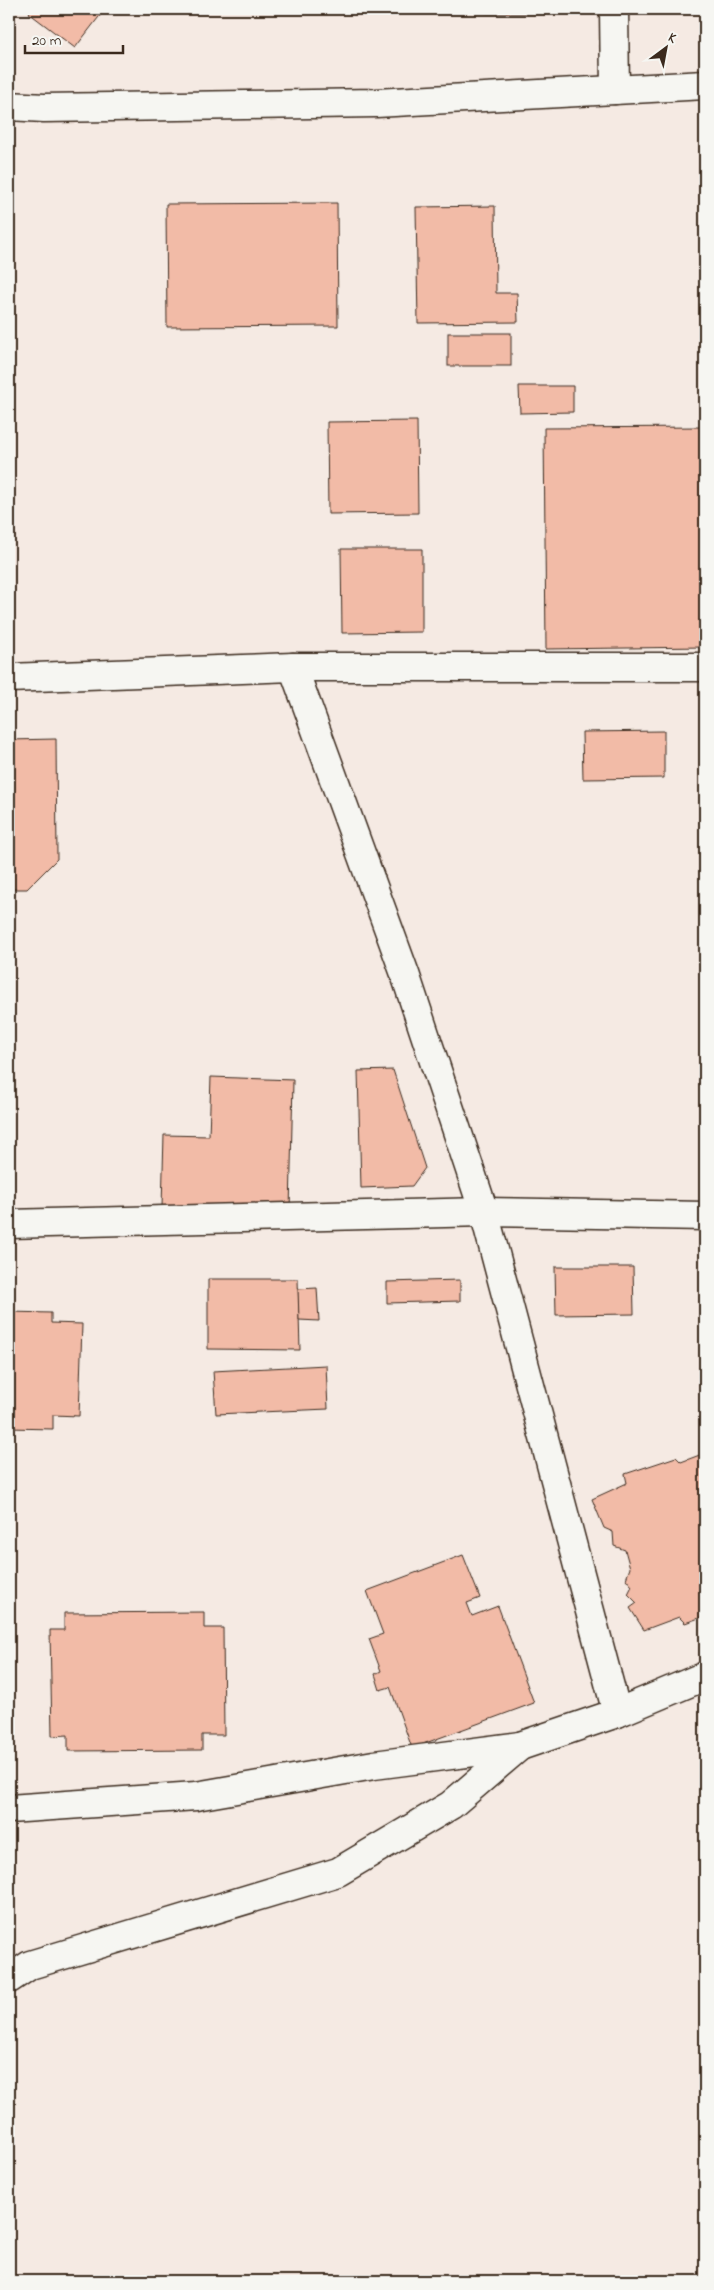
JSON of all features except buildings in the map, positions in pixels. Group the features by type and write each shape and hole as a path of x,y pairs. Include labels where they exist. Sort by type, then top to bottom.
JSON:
{"street":[{"path":"614,9 615,90"},
{"path":"9,106 44,108 376,103 705,85"},
{"path":"9,678 293,667 705,667"},
{"path":"293,667 405,974 484,1212 617,1712"},
{"path":"9,1224 484,1212 705,1216"},
{"path":"9,1808 196,1796 374,1765 520,1746 617,1712 705,1676"},
{"path":"9,1980 30,1965 338,1872 450,1806 520,1746"}]}
